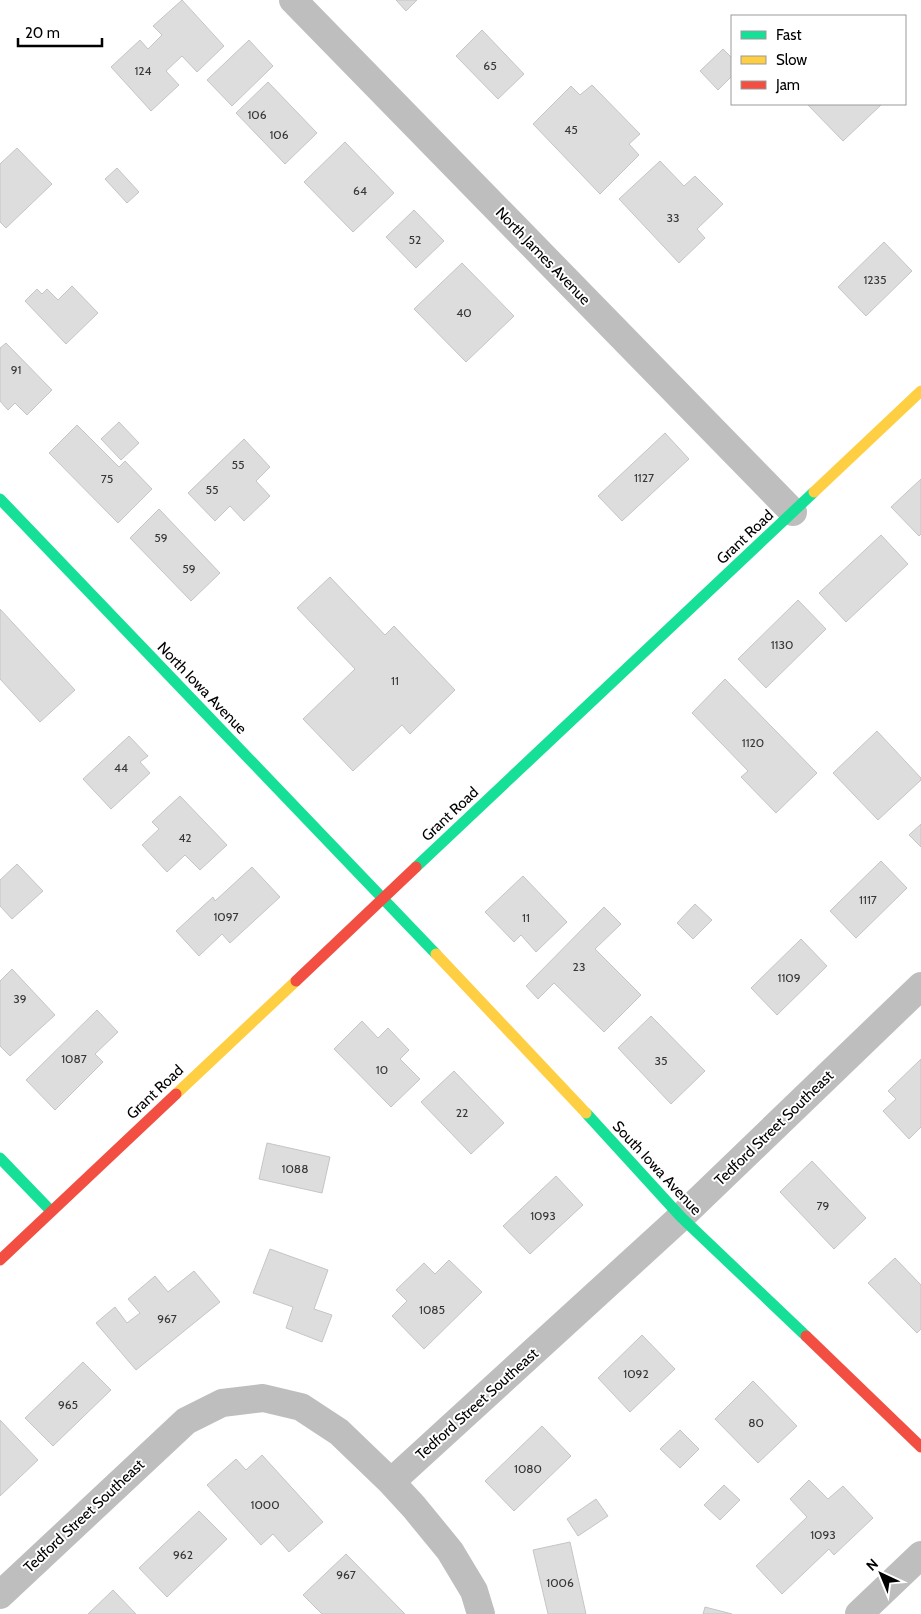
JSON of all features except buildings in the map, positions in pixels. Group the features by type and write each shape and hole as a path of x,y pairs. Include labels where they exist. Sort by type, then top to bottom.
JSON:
{"street":[{"name":"North James Avenue","path":"293,0 793,512"},
{"name":"Grant Road","path":"0,1260 921,391"},
{"name":"North Iowa Avenue","path":"0,499 382,898"},
{"name":"South Iowa Avenue","path":"382,898 563,1087 681,1217 921,1447"},
{"name":"Tedford Street Southeast","path":"0,1594 186,1420 222,1403 263,1398 301,1407 338,1432 391,1482 681,1217 921,986"},
{"path":"0,1158 51,1211"},
{"path":"391,1482 450,1551 474,1590 481,1614"},
{"path":"859,1614 921,1555"}],"traffic: fast":[{"path":"416,867 814,492"},
{"path":"0,499 436,954"},
{"path":"586,1113 681,1217 806,1336"},
{"path":"0,1158 51,1211"}],"traffic: slow":[{"path":"814,492 921,391"},
{"path":"436,954 586,1113"},
{"path":"176,1094 296,981"}],"traffic: jam":[{"path":"296,981 416,867"},
{"path":"0,1260 176,1094"},
{"path":"806,1336 921,1447"}]}
